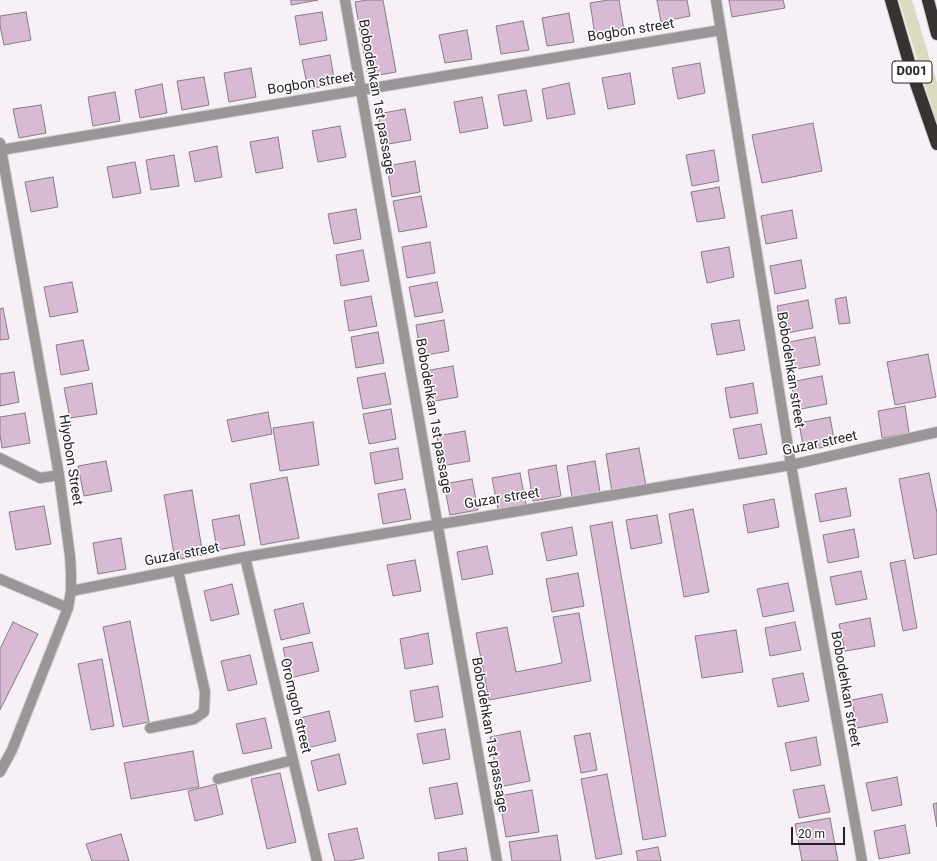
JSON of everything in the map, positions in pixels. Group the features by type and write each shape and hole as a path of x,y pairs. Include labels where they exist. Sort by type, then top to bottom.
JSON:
{"highway":[{"name":"D001","path":"891,0 911,69 937,144"},
{"path":"928,0 937,34"}],"street":[{"name":"Bobodehkan 1st passage","path":"345,0 497,861"},
{"name":"Bobodehkan street","path":"716,0 791,465 862,861"},
{"name":"Bogbon street","path":"1,153 360,90 721,30"},
{"name":"Hiyobon Street","path":"0,772 12,750 68,608 71,591 70,556 59,475 1,153"},
{"name":"Guzar street","path":"71,591 245,557 791,465 937,432"},
{"path":"0,458 40,478 59,475"},
{"name":"Oromgoh street","path":"245,557 317,861"},
{"path":"150,728 194,718 204,712 205,692 178,570"},
{"path":"0,579 68,608"},
{"path":"218,779 293,760"}],"green space":[{"path":"899,0 912,0 937,83 937,125"}],"building":[{"path":"291,0 318,0 291,5"},
{"path":"383,0 396,72 368,77 355,2"},
{"path":"619,0 624,30 595,35 590,3"},
{"path":"657,0 687,0 690,16 661,22"},
{"path":"729,0 783,0 785,8 732,17"},
{"path":"26,12 31,40 4,45 0,25 0,16"},
{"path":"322,12 327,40 300,45 295,16"},
{"path":"569,13 574,42 547,46 542,18"},
{"path":"523,21 529,50 501,54 496,26"},
{"path":"467,30 472,59 445,63 439,35"},
{"path":"330,55 335,84 308,89 302,60"},
{"path":"700,63 705,93 678,99 672,68"},
{"path":"251,68 256,97 229,102 224,73"},
{"path":"630,73 635,104 608,109 602,78"},
{"path":"204,77 209,105 182,110 177,81"},
{"path":"569,83 575,114 547,119 542,89"},
{"path":"162,84 167,113 140,118 135,90"},
{"path":"526,90 532,121 504,126 498,95"},
{"path":"115,92 120,121 93,126 88,97"},
{"path":"482,97 488,128 460,133 454,102"},
{"path":"41,105 46,133 19,138 13,109"},
{"path":"405,109 411,140 383,145 378,114"},
{"path":"813,123 822,171 762,183 752,135"},
{"path":"340,126 346,157 318,162 312,131"},
{"path":"278,137 283,168 256,173 250,142"},
{"path":"217,146 222,177 195,182 189,152"},
{"path":"714,150 719,181 692,186 686,155"},
{"path":"174,155 179,186 151,190 146,160"},
{"path":"415,161 420,192 392,197 387,166"},
{"path":"135,162 141,193 113,198 107,167"},
{"path":"53,177 58,207 31,212 25,182"},
{"path":"719,187 725,218 697,222 691,192"},
{"path":"421,196 427,227 399,232 393,201"},
{"path":"356,209 361,239 334,244 328,214"},
{"path":"792,210 797,238 766,244 761,216"},
{"path":"430,242 435,273 407,278 402,247"},
{"path":"729,247 734,277 707,283 701,252"},
{"path":"363,250 369,281 341,286 336,255"},
{"path":"801,260 806,288 775,294 770,266"},
{"path":"72,282 78,312 50,317 44,287"},
{"path":"437,282 443,312 415,317 409,287"},
{"path":"371,296 377,326 349,331 344,301"},
{"path":"846,297 850,323 839,324 835,299"},
{"path":"808,300 813,328 782,334 777,306"},
{"path":"3,308 9,339 0,340 0,309"},
{"path":"444,320 449,351 421,356 416,325"},
{"path":"739,320 745,350 717,355 711,324"},
{"path":"378,332 384,363 356,368 351,337"},
{"path":"815,337 820,365 790,370 784,343"},
{"path":"83,340 89,370 61,375 56,345"},
{"path":"928,354 936,397 895,405 887,362"},
{"path":"453,366 458,397 430,402 425,371"},
{"path":"14,372 19,402 0,406 0,374"},
{"path":"385,373 391,404 363,409 357,378"},
{"path":"822,376 827,404 796,410 791,382"},
{"path":"92,383 97,414 70,418 64,388"},
{"path":"753,383 758,413 730,418 725,388"},
{"path":"905,406 909,433 882,438 878,411"},
{"path":"391,409 396,439 369,444 363,414"},
{"path":"268,412 272,434 232,442 227,420"},
{"path":"25,413 30,443 2,448 0,417"},
{"path":"830,417 835,445 804,451 799,423"},
{"path":"313,422 319,465 280,471 273,428"},
{"path":"761,424 767,454 739,459 733,429"},
{"path":"465,431 470,461 442,466 437,436"},
{"path":"398,448 403,479 375,484 370,453"},
{"path":"639,448 646,486 612,492 606,454"},
{"path":"106,461 112,491 84,496 78,466"},
{"path":"595,461 600,492 572,497 567,466"},
{"path":"556,465 561,496 533,501 528,470"},
{"path":"520,473 526,504 498,509 492,478"},
{"path":"929,473 937,513 937,554 914,559 899,479"},
{"path":"287,477 299,538 261,545 250,484"},
{"path":"472,479 478,510 450,515 444,484"},
{"path":"846,488 851,516 820,522 815,494"},
{"path":"405,489 411,519 383,524 378,494"},
{"path":"192,490 203,555 175,560 164,495"},
{"path":"774,499 779,527 748,533 743,505"},
{"path":"44,506 51,544 16,550 9,512"},
{"path":"693,509 709,592 684,597 669,514"},
{"path":"239,515 245,545 217,550 212,520"},
{"path":"657,515 662,543 631,549 626,520"},
{"path":"612,522 666,836 643,840 590,526"},
{"path":"572,527 577,555 547,561 541,533"},
{"path":"854,529 859,557 828,563 823,535"},
{"path":"121,538 126,569 98,574 93,543"},
{"path":"487,546 493,574 462,580 457,552"},
{"path":"415,560 421,591 393,596 387,565"},
{"path":"905,560 917,628 903,631 890,563"},
{"path":"861,571 867,599 836,605 830,577"},
{"path":"578,573 584,606 552,612 546,579"},
{"path":"788,583 794,611 763,617 757,589"},
{"path":"232,584 239,614 211,621 204,591"},
{"path":"303,603 310,633 281,640 274,610"},
{"path":"579,613 591,681 489,700 476,633 507,627 516,672 562,663 553,617"},
{"path":"870,618 875,646 845,651 839,624"},
{"path":"130,621 149,722 123,727 103,627"},
{"path":"13,622 38,634 0,710 0,649"},
{"path":"795,622 801,650 770,656 765,628"},
{"path":"736,630 743,672 702,678 695,636"},
{"path":"428,633 433,664 405,669 400,639"},
{"path":"312,642 319,671 290,678 283,648"},
{"path":"250,655 257,684 228,691 221,661"},
{"path":"102,659 114,726 91,730 78,664"},
{"path":"803,673 809,701 778,707 772,679"},
{"path":"438,686 443,717 415,722 410,691"},
{"path":"882,694 888,722 857,728 852,700"},
{"path":"329,711 336,741 307,748 300,718"},
{"path":"265,718 272,748 243,754 236,724"},
{"path":"445,729 450,759 423,764 417,734"},
{"path":"520,731 530,781 499,787 490,737"},
{"path":"590,733 597,770 581,773 574,736"},
{"path":"816,737 821,765 791,771 785,743"},
{"path":"193,751 199,787 131,799 124,763"},
{"path":"339,754 346,784 318,791 311,761"},
{"path":"280,773 296,842 267,849 251,779"},
{"path":"607,774 622,854 596,859 581,779"},
{"path":"897,777 902,805 872,811 866,783"},
{"path":"457,783 463,814 435,819 429,788"},
{"path":"216,784 223,814 195,821 188,791"},
{"path":"824,785 830,812 799,818 793,790"},
{"path":"532,790 539,832 506,837 499,796"},
{"path":"937,803 937,827 933,804"},
{"path":"830,818 838,861 802,861 795,824"},
{"path":"905,825 910,853 879,859 874,831"},
{"path":"357,828 364,858 349,861 335,861 328,834"},
{"path":"121,834 129,861 92,861 86,844"},
{"path":"557,835 561,861 512,861 509,842"},
{"path":"658,847 661,861 638,861 636,851"},
{"path":"466,848 468,861 439,861 438,853"}]}
